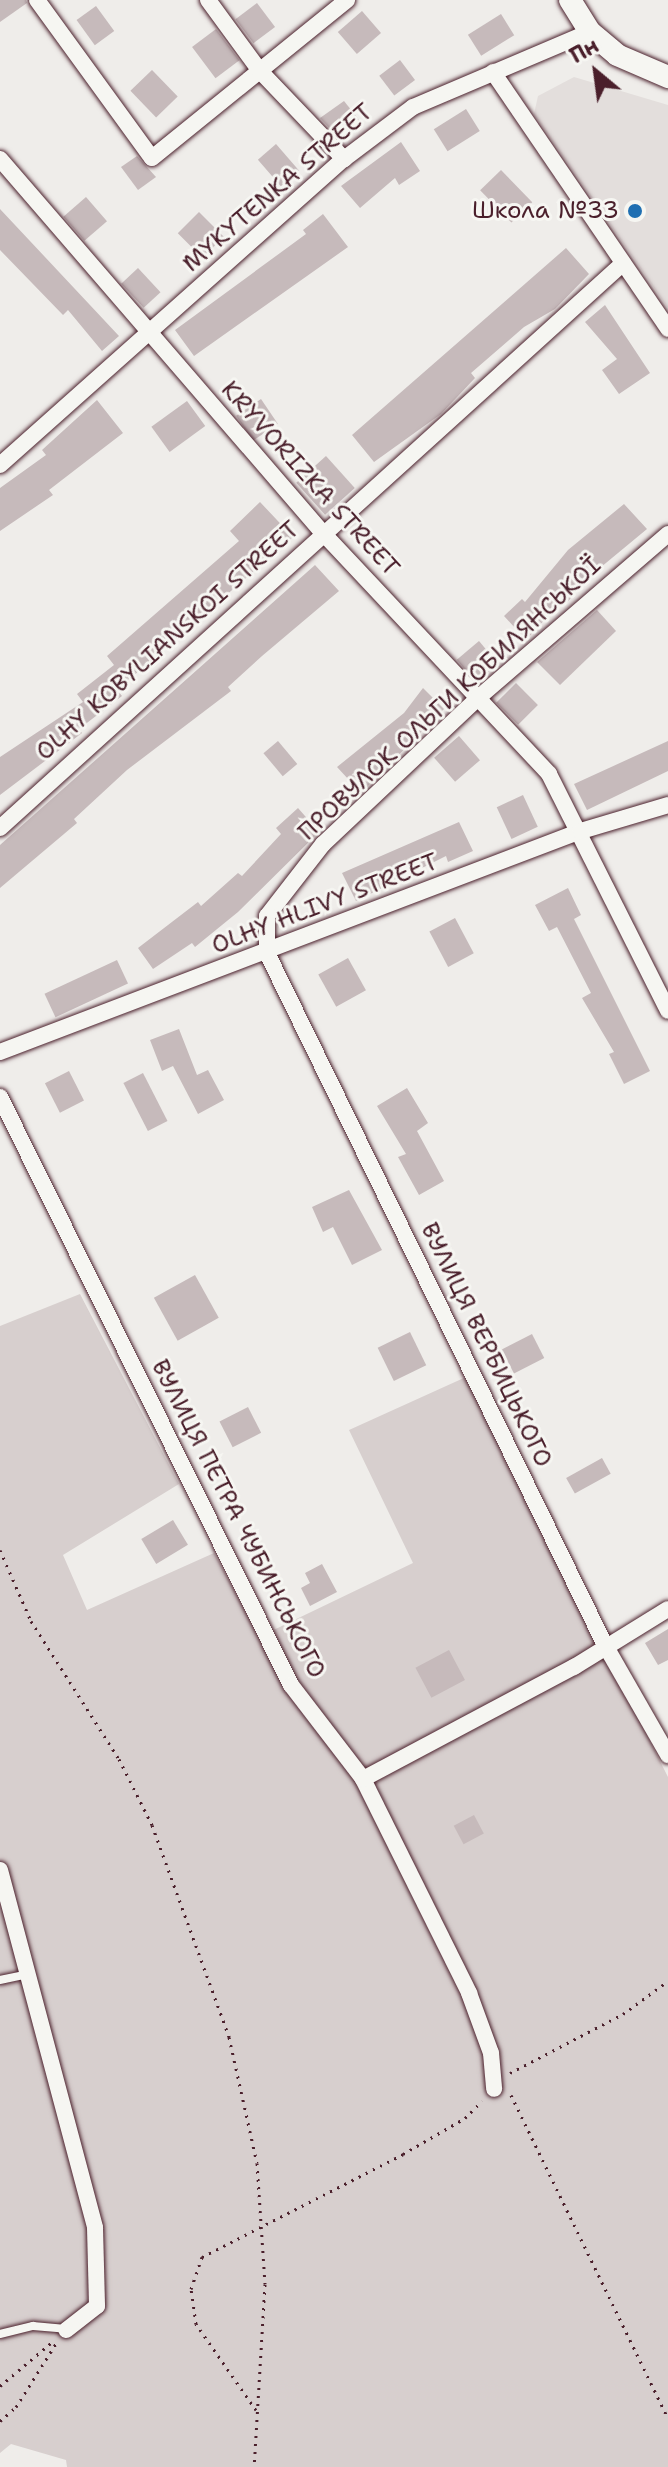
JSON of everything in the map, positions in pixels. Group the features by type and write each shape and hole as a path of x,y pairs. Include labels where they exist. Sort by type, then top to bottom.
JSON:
{"street":[{"path":"37,0 152,158 347,0"},
{"path":"208,0 260,71 344,159"},
{"path":"570,0 590,32 617,55 668,77"},
{"name":"MYKYTENKA STREET","path":"0,465 151,334 344,159 413,107 590,32"},
{"path":"493,72 620,266 668,329"},
{"name":"KRYVORIZKA STREET","path":"0,159 322,532 549,774 581,831 668,1011"},
{"name":"OLHY KOBYLIANSKOI STREET","path":"0,828 322,532 620,266"},
{"name":"ПРОВУЛОК ОЛЬГИ КОБИЛЯНСЬКОЇ","path":"267,953 267,916 323,844 478,698 668,534"},
{"name":"OLHY HLIVY STREET","path":"0,1052 581,831 668,805"},
{"name":"ВУЛИЦЯ ВЕРБИЦЬКОГО","path":"267,953 605,1645 668,1755"},
{"name":"ВУЛИЦЯ ПЕТРА ЧУБИНСЬКОГО","path":"0,1097 291,1685 363,1779 469,1993 491,2053 498,2083"},
{"path":"363,1779 574,1667 605,1645 668,1609"},
{"path":"0,1870 24,1975 95,2228 97,2306 66,2330"}],"lane":[{"path":"0,1980 24,1975"},
{"path":"0,2334 33,2326 66,2330"}],"path":[{"path":"0,1550 31,1621 119,1759 152,1825 229,2037 257,2163 265,2284 254,2467"},
{"path":"258,2413 196,2324 191,2289 202,2257 261,2223 403,2154 465,2118 498,2083 623,2014 668,1981"},
{"path":"498,2083 668,2419"},
{"path":"0,2386 66,2330"},
{"path":"0,2421 16,2407 66,2330"}],"shaded area":[{"name":"Школа №33","path":"574,77 668,105 668,308 534,114 538,96"},
{"path":"80,1294 179,1484 63,1555 87,1610 214,1553 259,1637 413,1563 349,1430 466,1377 668,1777 668,2467 67,2467 66,2460 11,2444 0,2453 0,1326"}],"building":[{"path":"0,0 26,0 27,3 0,22"},
{"path":"257,3 275,27 253,43 235,19"},
{"path":"96,6 114,31 95,45 77,20"},
{"path":"362,11 381,33 357,54 338,32"},
{"path":"501,14 514,35 481,56 468,35"},
{"path":"216,29 239,60 216,78 192,47"},
{"path":"400,60 415,80 394,96 379,76"},
{"path":"152,70 178,97 156,117 130,91"},
{"path":"344,101 360,121 338,137 320,118"},
{"path":"466,109 480,131 448,151 434,129"},
{"path":"401,142 420,171 399,185 395,178 360,208 341,186"},
{"path":"276,144 299,170 281,186 258,160"},
{"path":"137,156 156,177 138,190 121,167"},
{"path":"501,170 532,202 511,223 480,190"},
{"path":"86,197 107,221 84,241 63,217"},
{"path":"0,209 119,336 102,351 68,310 63,315 0,250"},
{"path":"199,212 224,237 203,258 178,233"},
{"path":"323,214 348,247 194,356 175,330 306,234 303,230"},
{"path":"566,248 589,274 555,309 524,327 471,373 475,378 441,414 374,462 352,435"},
{"path":"138,268 161,292 144,308 121,284"},
{"path":"605,305 650,373 619,394 602,370 617,359 585,322"},
{"path":"261,399 278,424 253,441 236,416"},
{"path":"97,400 123,433 49,490 53,495 0,531 0,488 46,455 42,450"},
{"path":"187,401 205,426 170,452 151,427"},
{"path":"326,456 355,488 325,515 296,483"},
{"path":"260,502 293,537 117,690 122,696 79,729 82,733 0,795 0,757 83,702 77,694 114,665 107,656 239,541 230,531"},
{"path":"624,504 647,529 589,577 564,606 560,603 526,640 504,616 522,599 525,602 568,550"},
{"path":"315,565 339,591 228,687 231,691 127,770 74,819 77,823 0,888 0,845"},
{"path":"597,610 616,631 560,685 537,662"},
{"path":"479,641 498,664 476,683 457,660"},
{"path":"516,683 538,705 518,725 496,703"},
{"path":"423,688 444,709 361,793 337,767 404,713"},
{"path":"459,736 480,760 455,782 434,758"},
{"path":"278,741 297,764 283,776 263,753"},
{"path":"668,741 668,771 587,810 574,784"},
{"path":"523,795 538,827 512,839 497,807"},
{"path":"298,808 319,832 238,912 195,947 192,943 153,969 138,948 198,902 201,906 238,873 242,876 281,834 276,828"},
{"path":"459,822 473,851 448,862 446,856 356,901 342,873"},
{"path":"568,888 581,915 574,919 650,1071 624,1084 609,1054 614,1052 582,998 591,993 557,927 549,931 535,905"},
{"path":"455,918 474,953 448,967 429,932"},
{"path":"348,958 366,990 336,1007 318,974"},
{"path":"117,960 128,984 55,1017 44,994"},
{"path":"179,1029 197,1075 208,1070 224,1100 198,1114 173,1066 162,1071 150,1040"},
{"path":"69,1071 84,1100 60,1113 45,1083"},
{"path":"143,1073 168,1121 148,1131 123,1083"},
{"path":"407,1088 428,1123 417,1131 444,1181 419,1195 398,1157 406,1154 377,1106"},
{"path":"349,1190 382,1250 352,1265 333,1227 323,1232 312,1207"},
{"path":"195,1275 219,1318 178,1341 154,1298"},
{"path":"410,1332 426,1365 394,1381 378,1348"},
{"path":"532,1334 544,1358 514,1373 502,1349"},
{"path":"248,1407 261,1433 233,1447 219,1422"},
{"path":"602,1458 611,1474 575,1494 566,1478"},
{"path":"173,1520 188,1545 156,1564 141,1539"},
{"path":"322,1564 337,1592 310,1606 301,1588 310,1583 305,1573"},
{"path":"668,1629 668,1660 658,1665 645,1643"},
{"path":"449,1650 465,1680 431,1698 415,1668"},
{"path":"474,1815 484,1834 464,1844 454,1826"}],"place":[{"name":"Школа №33","path":"635,211"}]}
